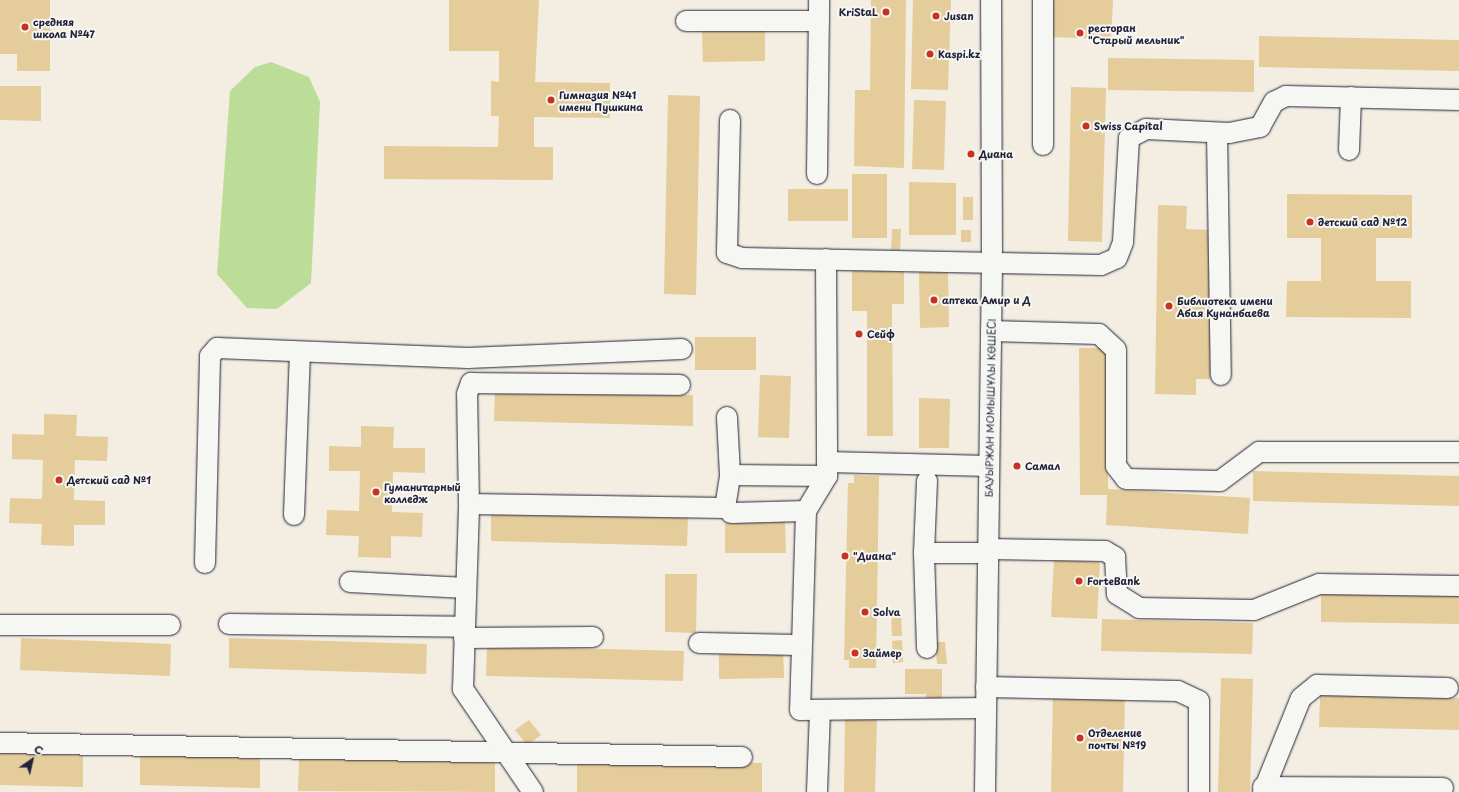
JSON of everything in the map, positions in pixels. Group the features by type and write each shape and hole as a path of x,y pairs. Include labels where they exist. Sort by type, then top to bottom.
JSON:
{"street":[{"path":"817,174 819,0"},
{"name":"БАУЫРЖАН МОМЫШҰЛЫ КӨШЕСІ","path":"985,792 992,261 991,0"},
{"path":"1043,0 1043,145"},
{"path":"686,20 819,21"},
{"path":"730,120 727,253 742,258 992,261 1101,265 1117,258 1123,242 1129,138 1146,129 1217,133 1260,127 1274,102 1286,96 1459,100"},
{"path":"1349,150 1352,97"},
{"path":"1217,133 1221,375"},
{"path":"826,259 827,469 806,511 800,645 800,710 986,708"},
{"path":"991,331 1099,334 1116,350 1116,466 1126,479 1220,481 1259,452 1459,452"},
{"path":"205,563 210,356 217,348 468,358 682,349"},
{"path":"294,515 300,352"},
{"path":"468,358 471,383 467,394 469,504 463,689 533,792"},
{"path":"471,383 680,385"},
{"path":"469,504 725,508 730,475 727,417"},
{"path":"730,475 827,469 989,466"},
{"path":"927,481 924,553 927,648"},
{"path":"731,514 806,511"},
{"path":"924,553 988,551 1105,551 1115,557 1117,594 1139,608 1254,610 1319,584 1459,586"},
{"path":"350,582 466,588"},
{"path":"229,624 593,637"},
{"path":"0,625 170,625"},
{"path":"699,644 800,645"},
{"path":"1443,788 1263,789 1301,698 1317,686 1448,688"},
{"path":"986,687 1178,691 1185,694 1199,701 1199,792"},
{"path":"817,792 820,710"},
{"path":"0,743 508,754 742,757"}],"green space":[{"path":"271,62 309,77 320,102 311,283 277,309 247,308 217,274 230,91 255,67"}],"building":[{"name":"средняя школа №47","path":"0,0 50,0 50,71 17,71 17,54 0,54"},
{"name":"Гимназия №41 имени Пушкина","path":"449,0 539,0 535,82 610,83 610,118 534,117 534,147 553,147 553,180 384,179 384,146 498,147 499,116 491,116 491,81 499,82 499,51 449,51"},
{"path":"871,0 906,0 904,168 854,166 855,90 870,90"},
{"path":"913,0 951,0 948,90 911,89"},
{"path":"1050,0 1113,0 1111,39 1049,37"},
{"path":"702,31 765,31 765,61 703,62"},
{"path":"1259,36 1459,40 1459,71 1259,67"},
{"path":"1108,58 1254,60 1254,92 1108,90"},
{"path":"0,86 41,86 41,121 0,120"},
{"path":"1071,87 1106,88 1102,242 1068,241"},
{"path":"668,95 700,96 696,295 664,294"},
{"path":"914,100 946,101 944,170 912,169"},
{"path":"852,174 887,174 887,238 852,238"},
{"path":"909,182 956,183 956,235 909,235"},
{"path":"788,189 848,189 848,221 788,221"},
{"path":"1287,194 1412,195 1412,238 1376,238 1376,281 1411,281 1411,318 1286,317 1287,281 1321,281 1321,238 1287,238"},
{"path":"963,197 973,197 973,220 963,220"},
{"path":"1158,205 1187,206 1186,229 1212,230 1210,379 1196,379 1196,395 1155,394"},
{"path":"892,229 901,229 900,252 891,252"},
{"path":"961,230 971,230 971,242 961,242"},
{"path":"852,269 904,270 904,304 892,304 893,436 867,436 867,311 852,311"},
{"name":"аптека Амир и Д","path":"948,271 949,327 920,328 919,272"},
{"path":"695,337 756,337 756,370 695,370"},
{"path":"1079,348 1108,348 1108,489 1250,498 1248,534 1106,525 1107,495 1080,495"},
{"path":"760,375 791,376 789,438 758,437"},
{"path":"495,390 693,395 693,426 494,421"},
{"path":"919,398 950,399 949,448 919,448"},
{"name":"Детский сад №1","path":"44,414 77,415 76,436 108,437 107,461 75,460 74,500 105,501 105,525 74,525 74,546 41,545 42,524 9,523 10,498 42,499 43,460 12,459 12,434 44,435"},
{"name":"Гуманитарный колледж","path":"361,426 394,427 393,448 425,448 425,473 393,472 392,512 423,513 422,537 391,536 391,558 358,557 359,536 326,535 327,510 359,511 360,471 329,471 329,446 361,447"},
{"path":"1253,471 1459,476 1459,506 1253,501"},
{"path":"854,475 879,476 876,668 849,668 849,660 844,660 848,483 854,483"},
{"path":"491,512 688,517 687,546 491,541"},
{"path":"785,522 786,553 725,553 725,523"},
{"path":"1054,560 1100,562 1097,619 1051,617"},
{"path":"665,574 697,574 696,633 665,632"},
{"path":"1321,591 1459,593 1459,624 1321,622"},
{"path":"891,614 901,614 902,636 892,636"},
{"path":"1102,619 1253,623 1252,654 1101,651"},
{"path":"21,638 171,644 170,676 20,670"},
{"path":"229,638 427,644 426,674 229,668"},
{"path":"902,640 903,662 893,663 892,641"},
{"path":"935,642 945,642 947,664 937,664"},
{"path":"487,646 684,651 683,681 486,676"},
{"path":"783,648 784,678 719,679 719,649"},
{"path":"905,669 942,669 942,703 926,703 926,694 905,694"},
{"path":"1221,678 1253,679 1250,792 1218,792"},
{"path":"1053,693 1125,695 1123,792 1051,792"},
{"path":"1320,695 1459,698 1459,730 1319,727"},
{"path":"845,718 877,718 875,792 844,792"},
{"path":"529,720 541,735 527,745 515,730"},
{"path":"0,753 83,755 83,787 0,785"},
{"path":"140,754 260,756 260,788 140,785"},
{"path":"299,758 495,763 495,792 298,791"},
{"path":"577,761 762,763 762,792 577,792"}],"place":[{"name":"KriStaL","path":"886,12"},
{"name":"Jusan","path":"936,16"},
{"name":"средняя школа №47","path":"25,27"},
{"name":"ресторан \"Старый мельник\"","path":"1080,33"},
{"name":"Kaspi.kz","path":"930,54"},
{"name":"Гимназия №41 имени Пушкина","path":"551,100"},
{"name":"Swiss Capital","path":"1086,126"},
{"name":"Диана","path":"971,154"},
{"name":"детский сад №12","path":"1310,222"},
{"name":"аптека Амир и Д","path":"934,300"},
{"name":"Библиотека имени Абая Кунанбаева","path":"1169,306"},
{"name":"Сейф","path":"859,334"},
{"name":"Самал","path":"1017,466"},
{"name":"Детский сад №1","path":"59,480"},
{"name":"Гуманитарный колледж","path":"376,492"},
{"name":"\"Диана\"","path":"845,556"},
{"name":"ForteBank","path":"1079,581"},
{"name":"Solva","path":"865,612"},
{"name":"Займер","path":"855,653"},
{"name":"Отделение почты №19","path":"1080,738"}]}
